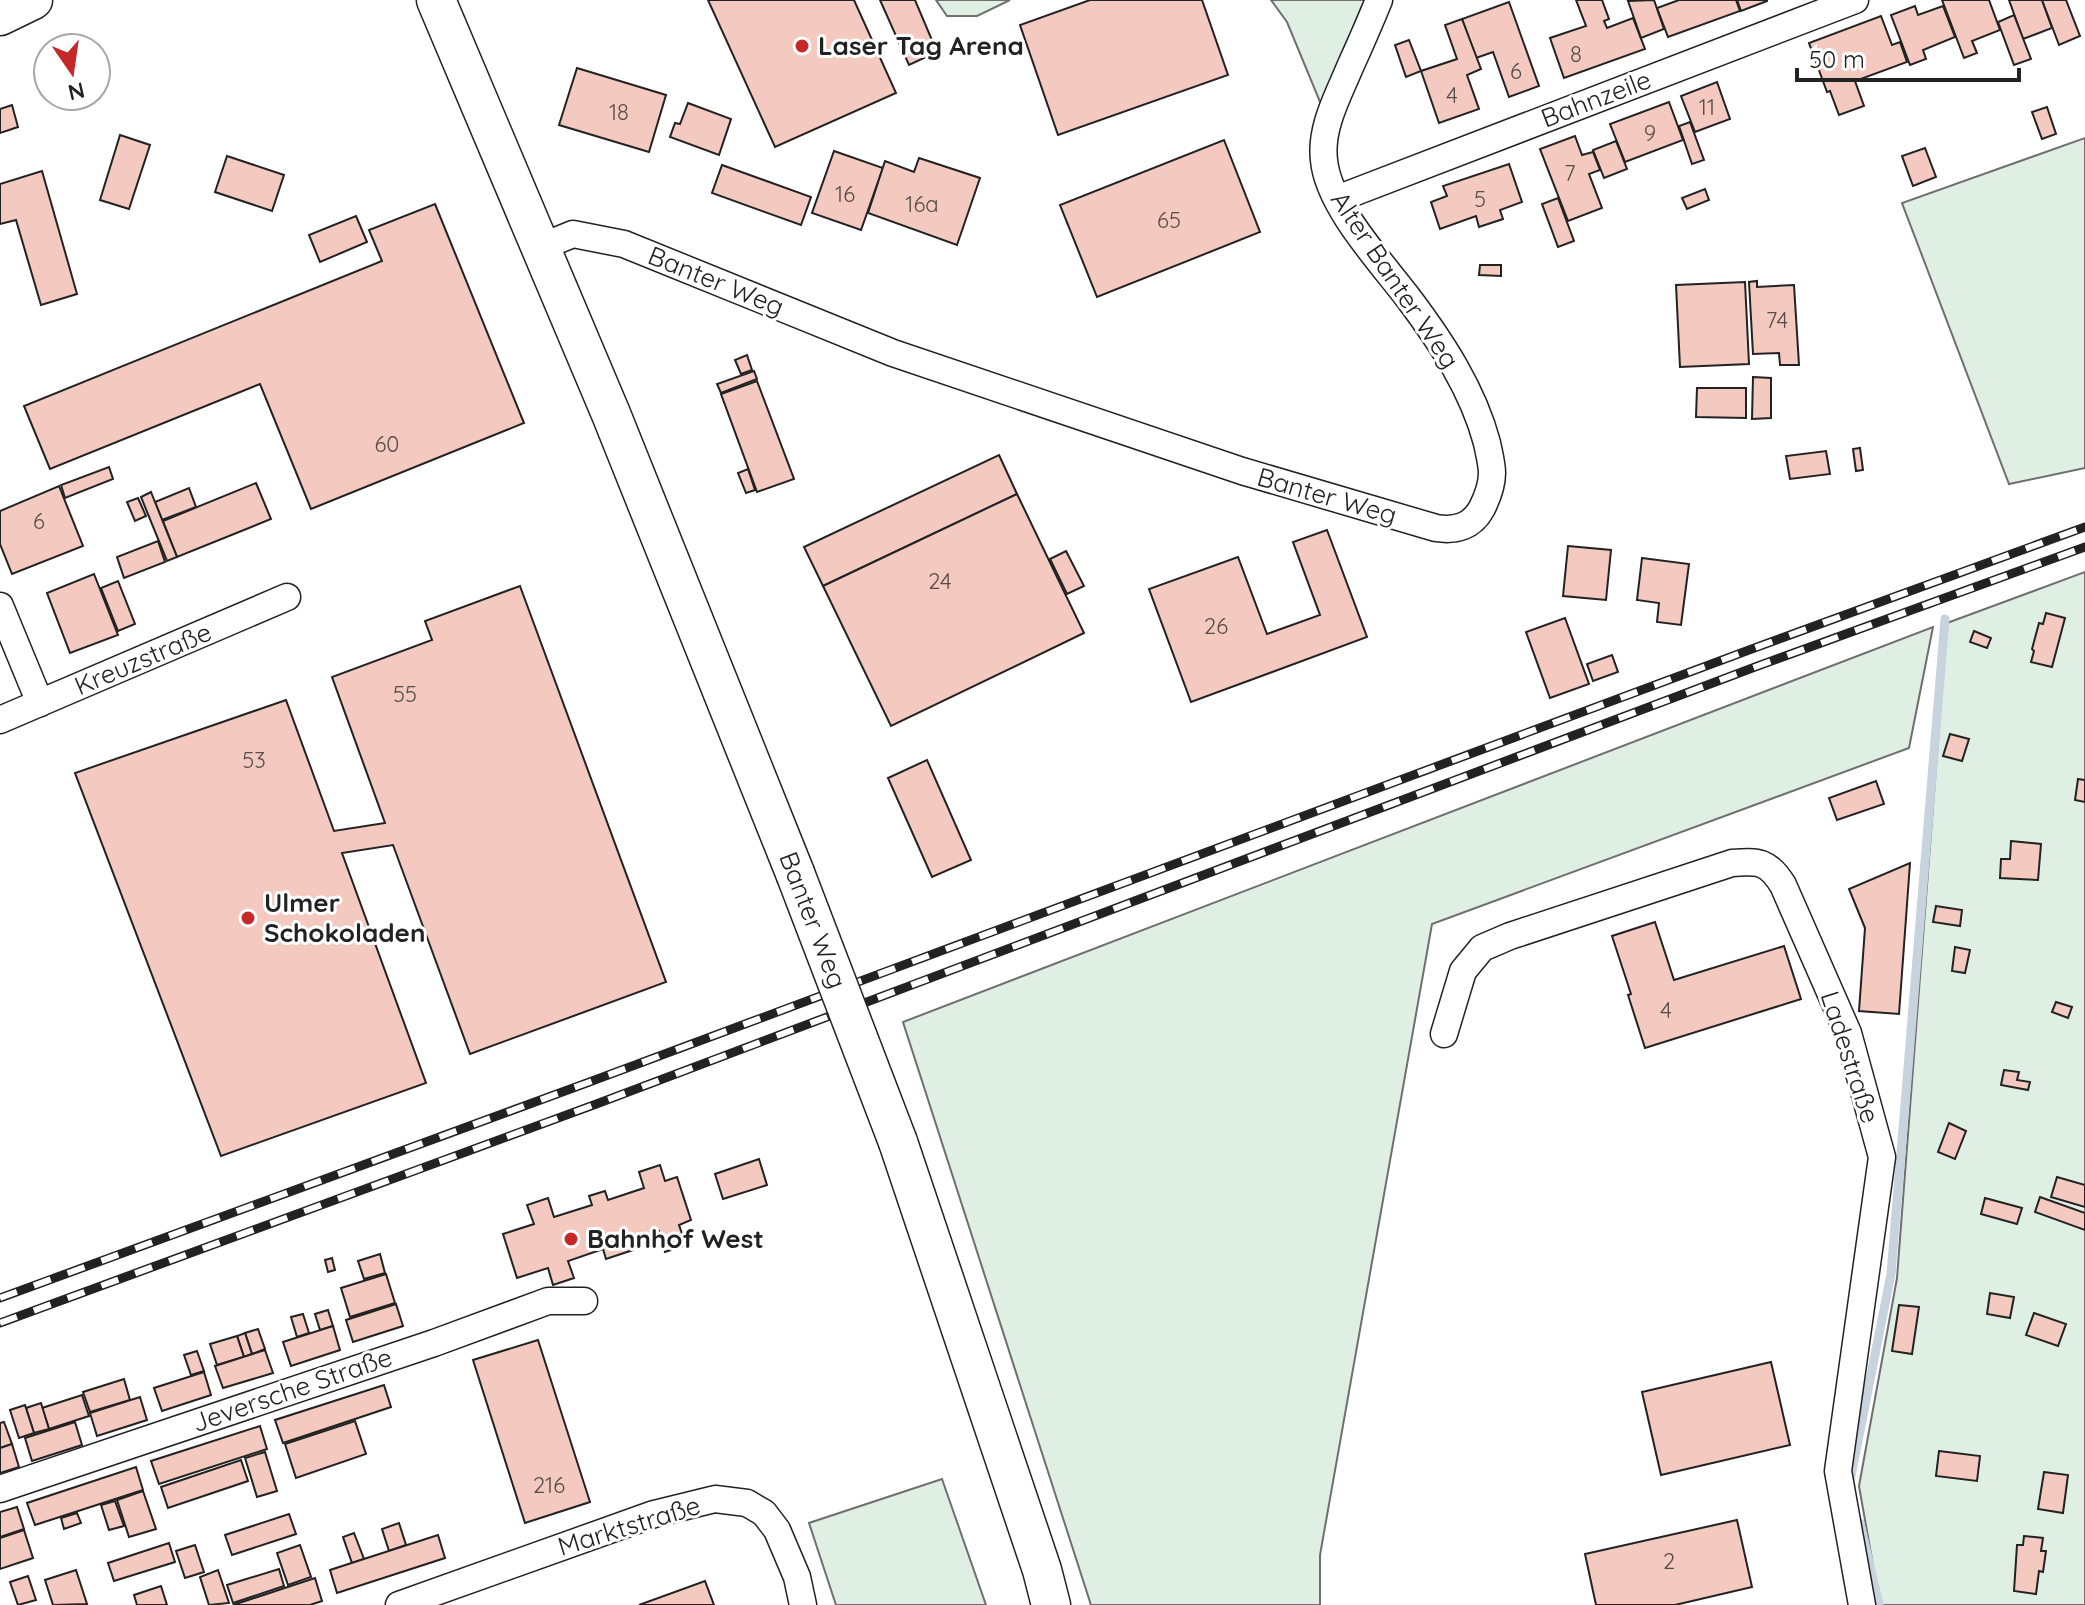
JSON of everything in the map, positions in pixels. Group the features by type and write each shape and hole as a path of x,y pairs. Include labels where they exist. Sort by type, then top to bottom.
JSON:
{"street":[{"path":"0,16 33,0"},
{"name":"Banter Weg","path":"436,0 611,414 795,873 898,1142 1042,1570 1051,1605"},
{"name":"Alter Banter Weg","path":"1379,0 1331,113 1323,159 1337,199 1374,256 1438,340 1468,391 1482,427 1492,474 1488,497 1478,515 1465,526 1452,530 1436,528"},
{"name":"Bahnzeile","path":"1337,199 1855,0"},
{"name":"Banter Weg","path":"541,247 573,234 624,244 908,358 1242,471 1436,528"},
{"name":"Kreuzstraße","path":"0,720 287,597"},
{"path":"0,606 40,703"},
{"name":"Ladestraße","path":"1444,1034 1463,971 1482,948 1732,863 1757,861 1774,871 1848,1033 1882,1157 1838,1471 1862,1605"},
{"name":"Jeversche Straße","path":"0,1489 434,1343 548,1301 584,1301"},
{"name":"Marktstraße","path":"399,1605 654,1514 715,1499 747,1503 764,1513 777,1530 797,1577 803,1605"}],"green space":[{"path":"936,0 1010,0 977,16 947,16"},
{"path":"1271,0 1373,0 1325,114 1287,22"},
{"path":"2085,138 2085,468 2009,484 1902,203"},
{"path":"2085,572 2085,1605 1880,1605 1859,1486 1897,1278 1947,623"},
{"path":"1933,627 1909,748 1432,924 1320,1555 1320,1605 1091,1605 903,1022"},
{"path":"942,1479 986,1605 836,1605 809,1523"}],"building":[{"name":"Laser Tag Arena","path":"708,0 854,0 896,93 775,147"},
{"path":"880,0 915,0 937,52 909,65"},
{"path":"1090,0 1202,0 1228,75 1058,135 1020,25"},
{"path":"1576,0 1602,0 1609,19 1604,21 1607,28 1633,18 1645,49 1564,78 1550,38 1586,26"},
{"path":"1654,0 1664,29 1641,38 1628,1"},
{"path":"1679,0 1736,0 1740,11 1668,37 1657,8"},
{"path":"1737,0 1767,0 1767,1 1741,11"},
{"path":"1942,0 1989,0 2000,30 1972,41 1977,53 1964,58"},
{"path":"2009,0 2042,0 2052,28 2023,39"},
{"path":"2042,0 2066,0 2080,36 2059,45"},
{"path":"1509,2 1539,86 1509,97 1493,52 1476,58 1462,19"},
{"path":"1915,6 1918,15 1943,6 1955,37 1923,50 1926,59 1910,65 1891,15"},
{"path":"2014,15 2031,59 2014,65 1998,22"},
{"path":"1881,16 1892,45 1900,42 1907,62 1855,81 1864,106 1839,115 1809,43"},
{"path":"1462,19 1481,69 1467,75 1479,109 1439,123 1421,71 1457,59 1445,25"},
{"path":"1409,40 1421,71 1406,77 1395,45"},
{"path":"577,68 666,95 649,152 559,125"},
{"path":"1717,82 1730,119 1695,132 1681,96"},
{"path":"1669,102 1683,140 1625,162 1610,124"},
{"path":"688,103 731,119 719,155 670,137 675,123 680,124"},
{"path":"12,105 18,127 0,133 0,109"},
{"path":"2047,107 2056,134 2042,139 2032,112"},
{"path":"1690,122 1704,160 1692,164 1679,126"},
{"path":"120,135 150,145 129,209 100,200"},
{"path":"1575,136 1582,155 1593,152 1600,170 1589,174 1602,208 1568,221 1540,149"},
{"path":"1224,140 1260,232 1097,297 1060,205"},
{"path":"1616,141 1627,169 1604,178 1593,150"},
{"path":"1925,148 1936,177 1913,186 1902,156"},
{"path":"834,151 883,168 861,230 812,213"},
{"path":"227,156 284,175 272,211 215,192"},
{"path":"919,158 980,178 957,245 868,213 885,161 914,172"},
{"path":"1509,164 1522,202 1500,210 1503,219 1479,227 1476,216 1440,229 1431,202 1447,196 1443,186"},
{"path":"722,165 811,197 801,225 712,193"},
{"path":"42,171 77,294 41,305 16,220 0,224 0,184"},
{"path":"1705,189 1709,200 1687,209 1682,198"},
{"path":"1558,198 1574,241 1558,247 1542,204"},
{"path":"435,204 524,423 311,509 260,384 50,469 24,406 382,261 369,230"},
{"path":"356,216 367,242 320,262 309,235"},
{"path":"1480,265 1501,265 1501,276 1479,275"},
{"path":"1757,281 1757,287 1794,285 1799,365 1780,365 1779,353 1753,354 1749,282"},
{"path":"1745,282 1749,364 1680,367 1676,285"},
{"path":"747,355 752,370 741,374 735,360"},
{"path":"754,371 757,379 721,393 717,384"},
{"path":"1753,377 1771,378 1771,418 1752,419"},
{"path":"757,381 794,479 757,492 721,394"},
{"path":"1697,388 1746,388 1746,418 1696,417"},
{"path":"1860,448 1863,470 1856,471 1853,449"},
{"path":"1826,451 1830,474 1790,479 1786,456"},
{"path":"999,455 1017,494 823,586 804,547"},
{"path":"109,467 113,479 65,498 61,485"},
{"path":"748,469 755,490 746,493 738,473"},
{"path":"256,483 271,519 177,557 163,521"},
{"path":"59,486 83,546 12,574 0,544 0,511"},
{"path":"189,488 196,507 162,520 155,502"},
{"path":"151,492 177,557 167,561 141,497"},
{"path":"1017,494 1084,633 891,726 823,586"},
{"path":"138,498 146,516 135,521 127,502"},
{"path":"1327,530 1367,637 1191,702 1149,589 1238,557 1267,634 1320,615 1293,542"},
{"path":"158,541 165,562 124,578 117,557"},
{"path":"1568,546 1611,550 1606,600 1563,596"},
{"path":"1066,551 1084,586 1067,594 1050,559"},
{"path":"1642,558 1689,564 1681,625 1657,622 1659,603 1637,600"},
{"path":"94,574 118,635 70,653 47,593"},
{"path":"118,581 135,624 118,631 101,588"},
{"name":"Ulmer Schokoladen","path":"520,586 666,982 470,1054 393,845 342,853 426,1083 221,1156 75,773 286,700 334,831 385,823 332,677 432,640 425,621"},
{"path":"2046,613 2065,618 2052,667 2031,662 2039,623 2043,624"},
{"path":"1565,618 1589,684 1550,698 1526,632"},
{"path":"1974,631 1991,638 1987,648 1970,642"},
{"path":"1612,655 1618,672 1593,681 1587,664"},
{"path":"1950,734 1969,739 1962,761 1943,756"},
{"path":"927,760 971,860 932,877 888,778"},
{"path":"2078,779 2085,780 2085,802 2075,800"},
{"path":"1876,781 1884,804 1837,820 1829,798"},
{"path":"2011,841 2041,844 2038,880 2000,878 2001,859 2010,859"},
{"path":"1910,863 1899,1014 1859,1011 1865,928 1849,889"},
{"path":"1936,906 1962,910 1960,926 1933,922"},
{"path":"1655,922 1674,980 1784,946 1801,999 1645,1048 1612,936"},
{"path":"1955,947 1970,950 1965,973 1952,971"},
{"path":"2056,1002 2072,1007 2068,1018 2052,1012"},
{"path":"2004,1070 2019,1072 2017,1080 2030,1082 2028,1090 2001,1085"},
{"path":"1949,1123 1966,1131 1955,1159 1938,1152"},
{"path":"759,1159 767,1185 723,1199 715,1174"},
{"path":"660,1165 665,1181 677,1177 691,1220 679,1225 686,1245 665,1252 659,1231 630,1241 633,1250 606,1259 603,1249 568,1261 574,1278 553,1285 548,1268 517,1278 503,1234 534,1224 527,1205 548,1198 554,1217 592,1205 589,1196 605,1191 608,1200 644,1188 639,1172"},
{"path":"2057,1177 2085,1185 2085,1207 2051,1197"},
{"path":"2040,1197 2085,1213 2085,1230 2035,1212"},
{"path":"1985,1198 2022,1208 2017,1224 1981,1214"},
{"path":"380,1254 385,1273 364,1279 358,1261"},
{"path":"332,1258 335,1270 328,1272 325,1260"},
{"path":"386,1274 395,1303 350,1317 341,1288"},
{"path":"1990,1293 2014,1297 2010,1318 1987,1314"},
{"path":"396,1304 403,1326 353,1342 346,1320"},
{"path":"1899,1305 1919,1307 1912,1354 1892,1351"},
{"path":"328,1310 333,1326 320,1330 315,1314"},
{"path":"2034,1313 2066,1324 2058,1346 2026,1335"},
{"path":"303,1314 309,1333 297,1337 291,1317"},
{"path":"333,1326 340,1350 291,1366 283,1342"},
{"path":"258,1329 265,1349 252,1354 245,1333"},
{"path":"245,1333 252,1354 244,1357 237,1336"},
{"path":"237,1336 244,1357 217,1365 210,1344"},
{"path":"538,1340 590,1502 525,1523 473,1360"},
{"path":"265,1350 273,1373 223,1388 215,1366"},
{"path":"197,1351 204,1371 191,1375 184,1355"},
{"path":"1771,1362 1790,1445 1661,1475 1642,1392"},
{"path":"204,1372 211,1395 162,1411 154,1388"},
{"path":"124,1379 130,1400 90,1412 83,1392"},
{"path":"384,1385 391,1407 283,1443 275,1420"},
{"path":"82,1395 89,1416 49,1429 42,1408"},
{"path":"140,1397 147,1420 97,1436 90,1413"},
{"path":"41,1403 49,1429 34,1433 26,1408"},
{"path":"25,1405 34,1433 19,1438 10,1410"},
{"path":"355,1421 366,1454 296,1478 285,1444"},
{"path":"4,1422 12,1444 0,1448 0,1423"},
{"path":"75,1422 82,1445 32,1461 25,1438"},
{"path":"260,1426 267,1449 159,1484 151,1461"},
{"path":"12,1444 19,1467 0,1473 0,1448"},
{"path":"1939,1451 1980,1456 1977,1481 1936,1476"},
{"path":"265,1452 277,1491 257,1497 245,1458"},
{"path":"241,1460 248,1481 168,1508 161,1487"},
{"path":"136,1467 143,1490 35,1525 27,1503"},
{"path":"2044,1472 2068,1475 2063,1513 2038,1509"},
{"path":"143,1491 156,1529 129,1537 117,1500"},
{"path":"115,1501 124,1526 109,1530 101,1505"},
{"path":"17,1507 24,1529 0,1537 0,1512"},
{"path":"77,1513 81,1523 64,1529 61,1518"},
{"path":"289,1514 296,1534 232,1555 225,1535"},
{"path":"1737,1520 1752,1587 1675,1605 1596,1605 1585,1554"},
{"path":"399,1523 406,1545 389,1551 382,1529"},
{"path":"24,1530 33,1558 0,1569 0,1538"},
{"path":"354,1533 364,1559 352,1563 343,1537"},
{"path":"438,1535 445,1558 337,1593 330,1570"},
{"path":"2024,1536 2043,1538 2041,1551 2046,1551 2036,1594 2014,1591 2017,1545 2023,1545"},
{"path":"169,1543 175,1562 114,1581 108,1563"},
{"path":"195,1545 204,1572 185,1578 176,1551"},
{"path":"300,1545 311,1577 288,1585 277,1553"},
{"path":"279,1569 284,1586 233,1603 227,1585"},
{"path":"76,1570 87,1604 53,1605 45,1580"},
{"path":"218,1570 229,1603 209,1605 200,1577"},
{"path":"28,1576 36,1600 18,1605 10,1582"},
{"path":"315,1578 322,1601 310,1605 233,1605"},
{"path":"705,1581 714,1605 639,1605"},
{"path":"161,1586 167,1605 137,1605 134,1595"}],"waterway":[{"path":"1851,1485 1891,1274 1945,619"},
{"path":"1860,1523 1879,1605"}],"railway":[{"path":"0,1298 2085,527"},
{"path":"0,1323 599,1103 1755,667 2085,547"}],"place":[{"name":"Laser Tag Arena","path":"802,46"},
{"name":"Ulmer Schokoladen","path":"248,918"},
{"name":"Bahnhof West","path":"571,1239"}]}
